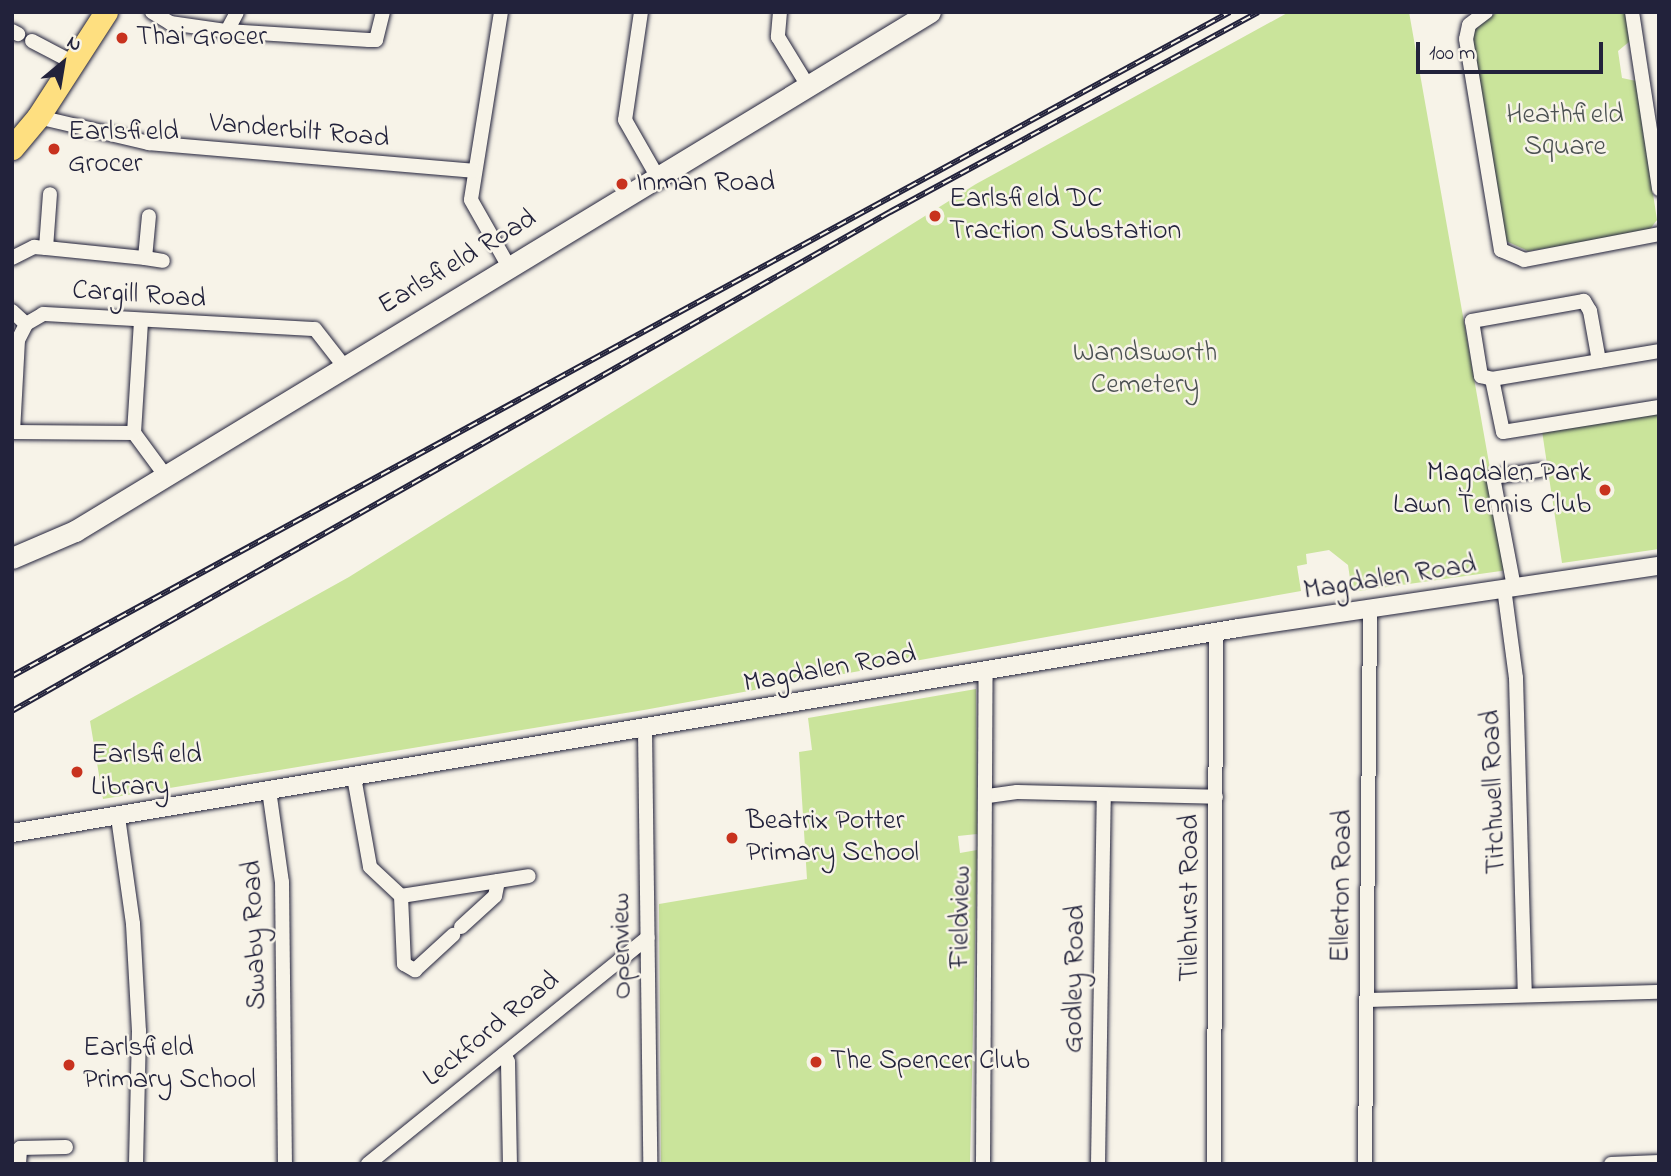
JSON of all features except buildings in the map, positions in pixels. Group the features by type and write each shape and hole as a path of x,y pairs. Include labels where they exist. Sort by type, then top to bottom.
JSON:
{"main road":[{"path":"12,148 38,117 106,12"},
{"name":"Earlsfield Road","path":"12,558 75,530 508,265 930,12"}],"street":[{"path":"152,12 170,23 227,31 376,40 383,12"},
{"path":"227,31 237,12"},
{"path":"501,12 475,171 474,208 508,265"},
{"path":"641,12 625,120 657,176"},
{"path":"780,12 778,37 808,86"},
{"path":"1486,12 1469,25 1465,39 1501,250 1524,260 1659,234"},
{"path":"1632,12 1659,190"},
{"path":"32,41 72,62"},
{"name":"Vanderbilt Road","path":"38,117 149,143 475,171"},
{"path":"46,248 50,194"},
{"path":"145,258 149,216"},
{"path":"12,258 34,247 163,261"},
{"path":"1599,361 1590,311 1578,300 1475,318 1472,325 1481,376 1492,379 1659,351"},
{"path":"12,312 26,324 18,340 13,432 134,433"},
{"name":"Cargill Road","path":"26,324 43,314 141,323 315,329 343,365"},
{"path":"141,323 134,433 165,475"},
{"path":"1492,379 1503,432 1659,407"},
{"name":"Titchwell Road","path":"1525,995 1516,678 1509,587 1493,477 1540,470"},
{"name":"Magdalen Road","path":"12,833 1216,632 1659,566"},
{"name":"Ellerton Road","path":"1365,1164 1370,608"},
{"name":"Tilehurst Road","path":"1214,1164 1216,632"},
{"name":"Fieldview","path":"983,1164 988,796 986,670"},
{"name":"Openview","path":"645,729 650,1164"},
{"path":"354,777 370,867 401,896 404,964 415,970 495,896 498,881"},
{"name":"Swaby Road","path":"269,790 282,881 285,1164"},
{"path":"988,796 1017,792 1216,797"},
{"name":"Godley Road","path":"1098,1164 1104,795"},
{"path":"118,817 133,924 139,1031 135,1164"},
{"path":"401,896 530,876"},
{"name":"Leckford Road","path":"368,1164 648,937"},
{"path":"1366,1000 1659,992"},
{"path":"504,1054 508,1062 510,1164"},
{"path":"19,1164 16,1148 66,1147"},
{"path":"1611,1164 1659,1162"}],"green space":[{"name":"Wandsworth Cemetery","path":"1289,12 1409,12 1508,570 1352,592 1348,565 1329,550 1306,554 1307,564 1297,566 1301,591 644,710 103,799 90,721 349,577 976,184"},
{"name":"Heathfield Square","path":"1497,12 1626,12 1630,41 1618,51 1622,78 1636,81 1657,220 1647,233 1528,251 1506,241 1472,32"},
{"name":"Magdalen Park Lawn Tennis Club","path":"1659,410 1659,549 1562,563 1542,431"},
{"name":"The Spencer Club","path":"976,689 977,834 958,836 960,853 977,850 970,1164 661,1164 659,904 807,879 799,752 812,750 808,718"}],"railway":[{"path":"12,676 1230,12"},
{"path":"12,711 890,212 1258,12"}],"place":[{"name":"Thai Grocer","path":"122,38"},
{"name":"Earlsfield Grocer","path":"54,149"},
{"name":"Inman Road","path":"622,184"},
{"name":"Earlsfield DC Traction Substation","path":"935,216"},
{"name":"Magdalen Park Lawn Tennis Club","path":"1605,490"},
{"name":"Earlsfield Library","path":"77,772"},
{"name":"Beatrix Potter Primary School","path":"732,838"},
{"name":"The Spencer Club","path":"816,1062"},
{"name":"Earlsfield Primary School","path":"69,1065"}]}
